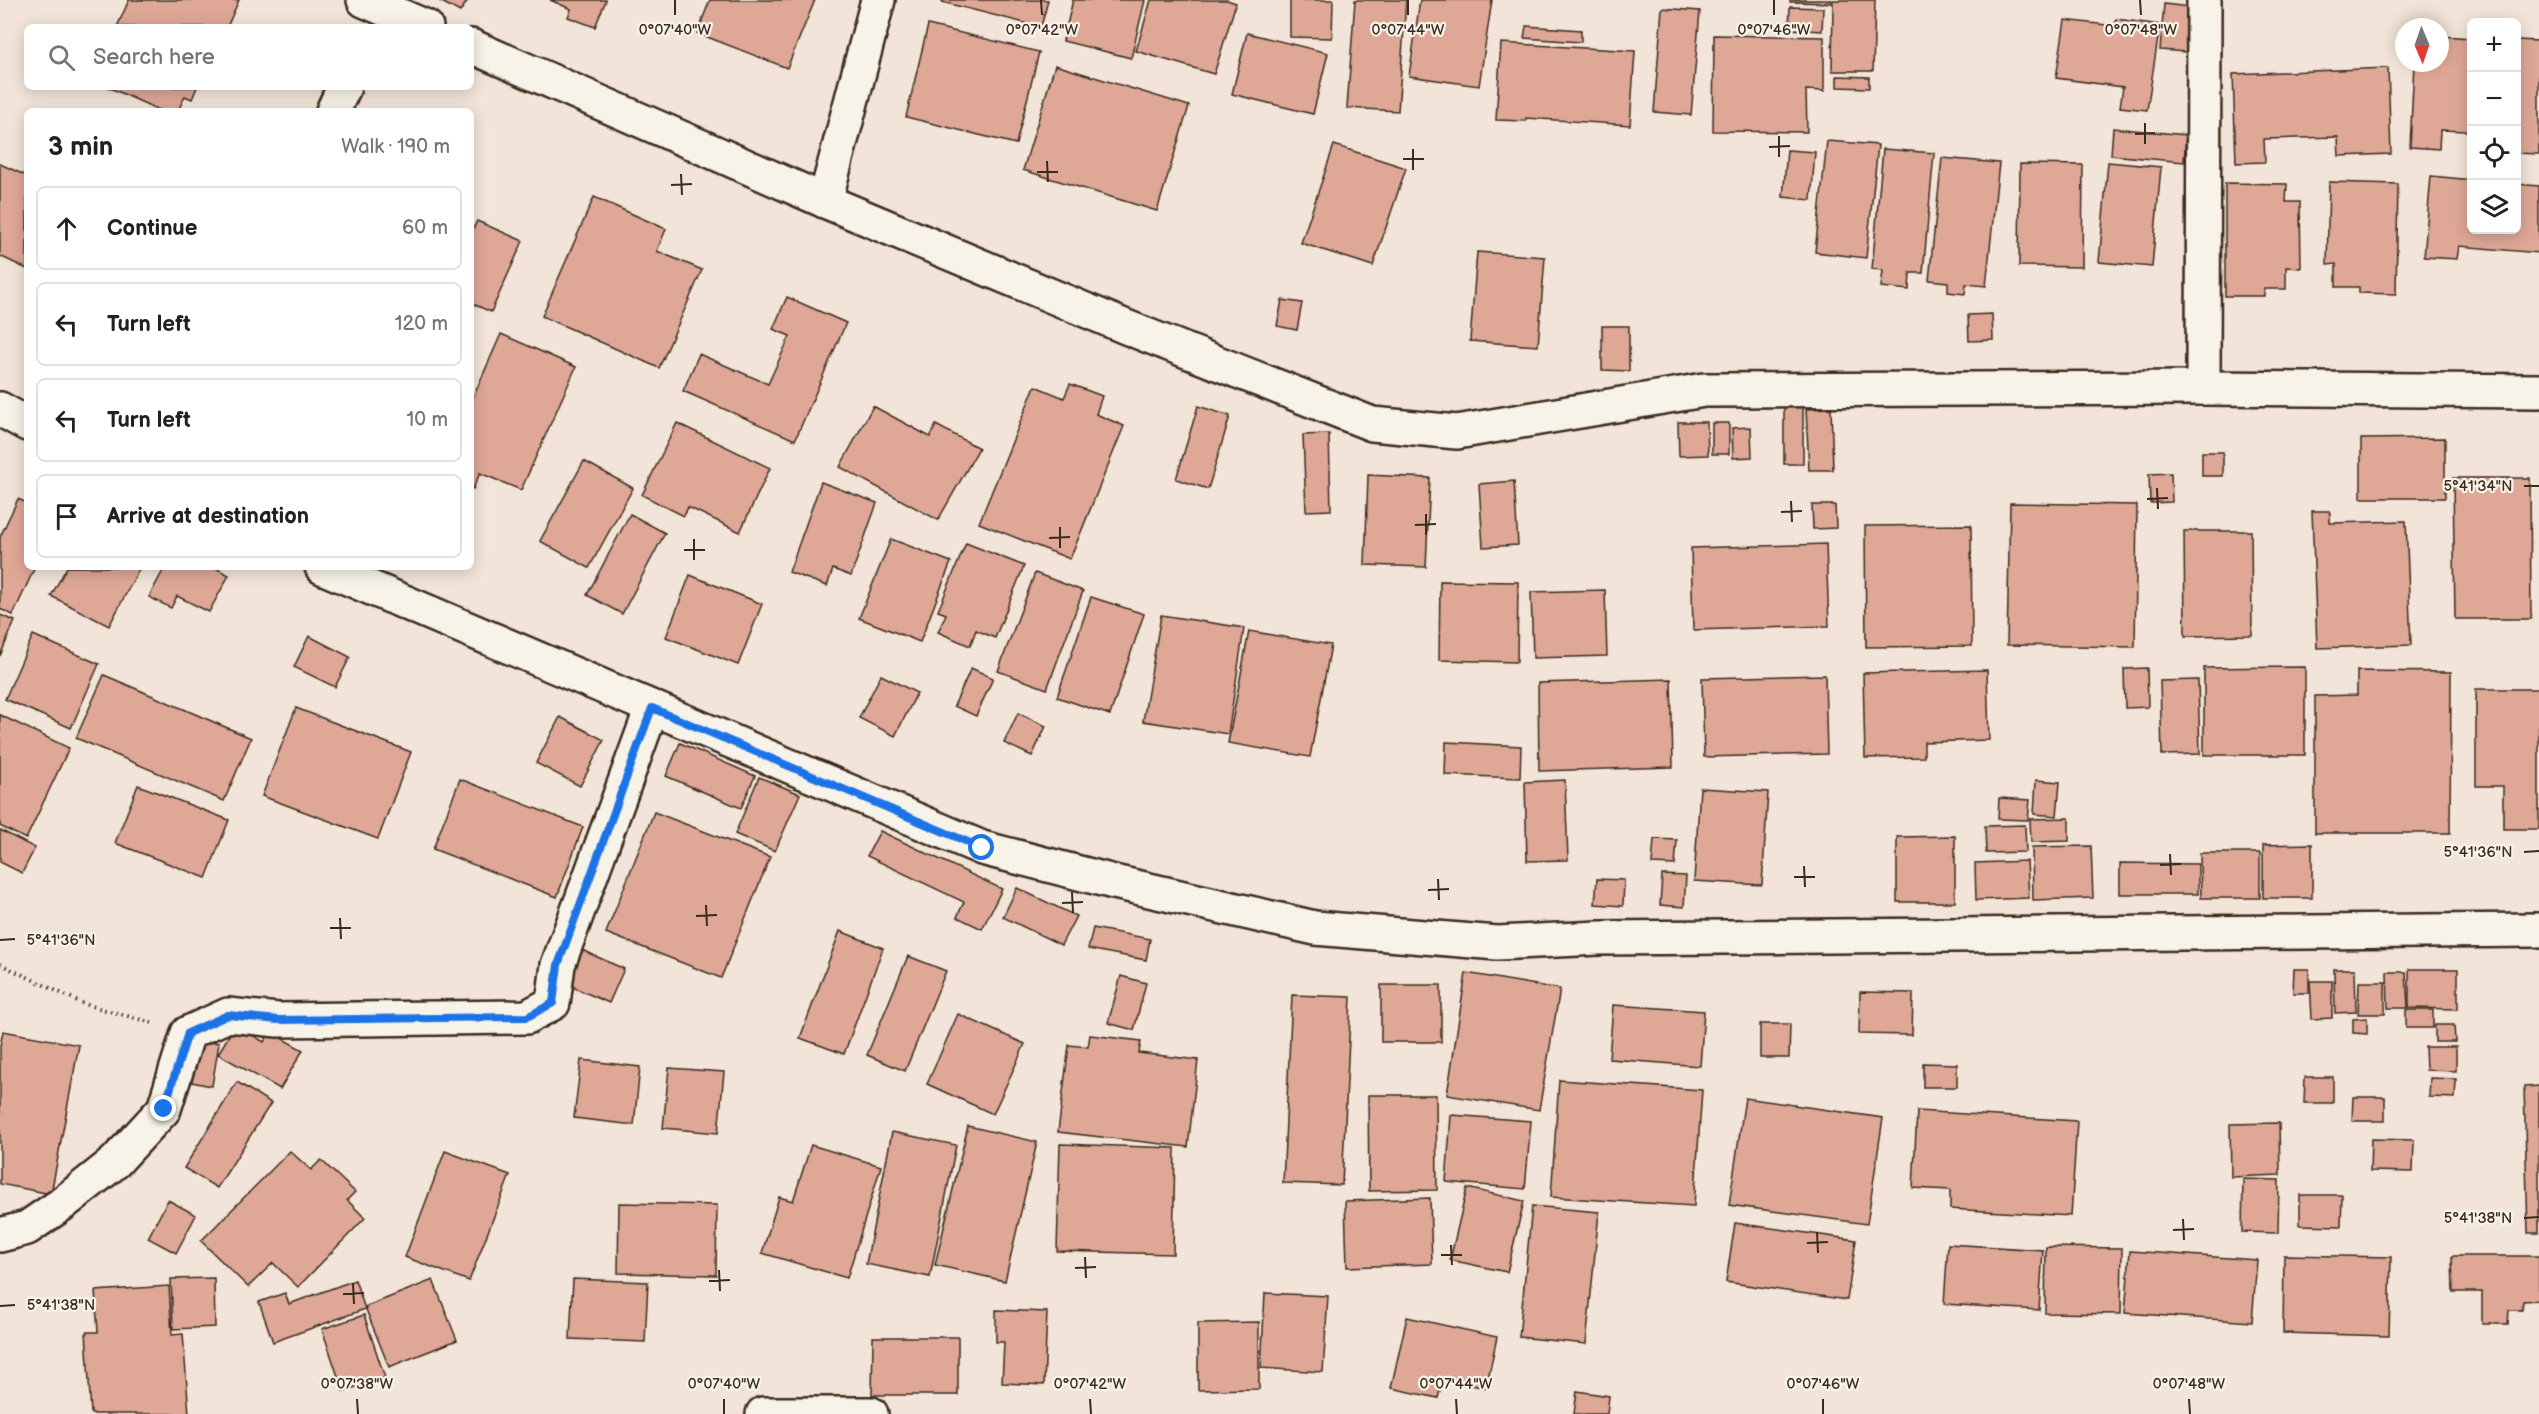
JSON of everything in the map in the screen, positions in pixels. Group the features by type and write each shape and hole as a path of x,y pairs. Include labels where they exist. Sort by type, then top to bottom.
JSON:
{"street":[{"path":"825,201 878,0"},
{"path":"2203,388 2204,0"},
{"path":"374,8 418,24"},
{"path":"474,47 825,201 1147,336 1372,424 1457,432 1704,390 2203,388 2539,391"},
{"path":"334,108 343,90"},
{"path":"0,409 24,422"},
{"path":"329,570 982,848 1114,882 1315,928 1497,943 1599,938 2539,930"},
{"path":"0,1235 27,1228 116,1162 164,1109 188,1033 228,1015 278,1020 527,1017 553,1003 558,965 652,708"},
{"path":"763,1414 870,1414"}],"path":[{"path":"0,963 84,1004 188,1033"}],"building":[{"path":"129,0 239,0 228,24 118,24"},
{"path":"438,0 468,0 460,12"},
{"path":"550,0 606,0 595,27 568,17 571,9"},
{"path":"710,0 815,0 787,68 697,33"},
{"path":"943,0 1048,0 1041,27 942,2"},
{"path":"1073,0 1145,0 1131,58 1063,41"},
{"path":"1151,0 1227,0 1236,3 1214,74 1136,51"},
{"path":"1290,0 1333,0 1332,38 1290,37"},
{"path":"1355,0 1406,0 1398,111 1347,108"},
{"path":"1420,0 1492,0 1479,86 1409,76"},
{"path":"1790,0 1831,0 1831,3 1790,2"},
{"path":"1833,0 1875,0 1873,71 1832,71"},
{"path":"2164,4 2189,7 2186,52 2160,50"},
{"path":"1790,7 1823,8 1822,31 1789,29"},
{"path":"1662,8 1700,11 1691,115 1654,112"},
{"path":"2116,19 2160,25 2147,110 2120,107 2123,87 2056,78 2065,20 2115,26"},
{"path":"928,25 1039,52 1016,144 906,117"},
{"path":"1526,26 1581,30 1581,42 1524,38"},
{"path":"1247,33 1328,53 1313,114 1232,94"},
{"path":"1714,35 1824,37 1824,91 1806,90 1807,132 1713,131"},
{"path":"2449,37 2467,38 2467,131 2440,130 2439,149 2410,147 2414,72 2449,72"},
{"path":"2521,40 2539,41 2539,154 2521,153"},
{"path":"1501,43 1635,51 1630,125 1526,118 1526,121 1496,120"},
{"path":"1055,65 1189,106 1157,211 1023,170"},
{"path":"2388,68 2391,154 2339,156 2338,137 2264,139 2265,162 2236,163 2233,74"},
{"path":"1837,76 1869,77 1869,88 1837,87"},
{"path":"115,90 196,90 192,99 185,96 179,108 154,108"},
{"path":"2113,128 2186,135 2184,162 2111,155"},
{"path":"1827,141 1878,145 1866,258 1815,252"},
{"path":"1334,145 1406,168 1373,266 1301,243"},
{"path":"1883,149 1934,153 1923,273 1910,273 1909,290 1881,287 1883,270 1872,269"},
{"path":"1787,150 1815,152 1811,200 1783,197"},
{"path":"1942,158 1999,163 1986,286 1966,284 1965,294 1948,292 1948,282 1929,280"},
{"path":"2108,162 2161,167 2152,267 2099,262"},
{"path":"0,164 24,175 24,268 0,256"},
{"path":"2020,164 2083,165 2082,267 2019,266"},
{"path":"2431,176 2467,180 2467,234 2521,234 2521,184 2539,186 2539,253 2459,246 2457,259 2424,257"},
{"path":"2329,182 2398,184 2396,294 2359,293 2359,287 2336,287 2336,264 2327,265"},
{"path":"2225,183 2287,184 2286,202 2300,202 2301,268 2286,267 2286,289 2264,289 2264,296 2225,296"},
{"path":"594,197 666,229 657,251 702,270 659,368 542,316"},
{"path":"477,221 523,241 491,312 474,304 474,227"},
{"path":"1477,252 1545,257 1538,346 1470,341"},
{"path":"787,297 846,323 795,440 683,391 699,354 768,384 790,336 773,329"},
{"path":"1282,300 1302,303 1297,330 1277,326"},
{"path":"1992,314 1993,340 1969,341 1968,315"},
{"path":"1602,326 1629,326 1629,371 1602,370"},
{"path":"501,334 576,367 521,490 480,473 474,487 474,395"},
{"path":"1070,384 1102,396 1096,414 1124,426 1070,559 979,523 1035,386 1064,398"},
{"path":"873,406 930,437 936,425 979,448 938,520 840,467"},
{"path":"1198,406 1230,416 1208,489 1176,479"},
{"path":"1784,407 1803,407 1803,464 1784,464"},
{"path":"1831,408 1833,470 1809,470 1806,409"},
{"path":"1678,422 1707,422 1708,455 1679,456"},
{"path":"677,423 770,468 740,532 688,507 684,516 642,495"},
{"path":"1712,423 1729,423 1729,454 1712,454"},
{"path":"1751,427 1752,457 1733,458 1732,428"},
{"path":"1329,434 1331,510 1306,511 1303,435"},
{"path":"2445,438 2445,498 2361,498 2361,439"},
{"path":"2202,452 2223,452 2223,476 2202,476"},
{"path":"584,461 633,488 589,568 540,541"},
{"path":"2171,473 2172,502 2150,503 2149,474"},
{"path":"1368,475 1430,478 1426,567 1365,565"},
{"path":"2453,478 2530,478 2531,619 2455,619"},
{"path":"1514,481 1518,545 1483,547 1479,484"},
{"path":"821,482 877,503 851,576 833,569 827,586 789,572"},
{"path":"18,499 24,502 24,570 34,570 13,615 0,609 0,537"},
{"path":"2010,503 2137,505 2135,647 2007,645"},
{"path":"1812,505 1835,505 1836,528 1813,529"},
{"path":"2312,511 2330,511 2330,523 2406,521 2411,645 2317,648"},
{"path":"630,514 665,533 622,614 587,595"},
{"path":"1971,525 1972,646 1866,647 1865,526"},
{"path":"2184,531 2251,531 2252,635 2185,636"},
{"path":"891,539 951,562 920,642 859,618"},
{"path":"966,543 1024,566 995,638 976,630 970,646 938,632 946,614 938,611"},
{"path":"1826,544 1829,626 1693,630 1691,548"},
{"path":"65,570 138,570 109,626 51,596"},
{"path":"163,570 220,570 229,575 209,612 177,596 171,608 149,597"},
{"path":"1035,573 1083,591 1047,689 998,671"},
{"path":"690,575 762,604 738,665 666,637"},
{"path":"1440,581 1518,582 1517,662 1439,660"},
{"path":"1605,590 1607,656 1533,658 1531,592"},
{"path":"1091,597 1144,614 1110,715 1057,697"},
{"path":"0,615 15,621 0,656"},
{"path":"1161,615 1244,628 1228,734 1143,721"},
{"path":"1249,631 1331,645 1310,757 1228,743"},
{"path":"33,635 99,664 71,728 5,699"},
{"path":"309,636 350,657 335,687 294,667"},
{"path":"2305,667 2305,755 2204,755 2204,668"},
{"path":"971,668 993,678 976,716 954,706"},
{"path":"2147,668 2148,707 2125,708 2124,669"},
{"path":"1987,670 1989,740 1924,742 1924,757 1865,758 1863,673"},
{"path":"2357,671 2451,672 2450,833 2315,833 2315,696 2357,695"},
{"path":"104,675 251,738 224,801 76,738"},
{"path":"881,675 917,693 895,736 859,718"},
{"path":"1825,675 1827,754 1704,757 1702,678"},
{"path":"1671,679 1673,767 1539,771 1538,683"},
{"path":"2198,680 2200,754 2162,755 2160,681"},
{"path":"2476,689 2539,689 2539,829 2503,829 2503,786 2476,786"},
{"path":"296,708 411,752 378,839 262,796"},
{"path":"1018,713 1046,726 1032,756 1004,743"},
{"path":"0,715 69,748 26,839 0,826"},
{"path":"560,717 604,740 580,786 536,763"},
{"path":"1446,742 1521,746 1520,778 1445,775"},
{"path":"680,743 755,776 741,808 666,776"},
{"path":"759,777 800,794 775,851 735,834"},
{"path":"460,779 583,827 557,897 433,849"},
{"path":"1565,780 1568,860 1527,861 1525,782"},
{"path":"2036,780 2060,782 2057,816 2034,814"},
{"path":"138,785 229,820 206,878 115,843"},
{"path":"1700,788 1768,792 1762,885 1694,881"},
{"path":"1999,798 2030,800 2028,820 1998,819"},
{"path":"654,812 770,857 721,978 606,933"},
{"path":"2069,818 2069,841 2031,842 2030,819"},
{"path":"2025,825 2026,852 1986,853 1985,826"},
{"path":"0,830 35,848 22,873 0,862"},
{"path":"880,831 1002,889 982,929 957,917 964,902 867,856"},
{"path":"1955,836 1955,902 1897,902 1897,837"},
{"path":"1654,839 1677,840 1675,865 1652,864"},
{"path":"2312,844 2312,898 2263,898 2263,845"},
{"path":"2091,846 2093,898 2033,900 2032,847"},
{"path":"2200,853 2260,853 2260,898 2201,898"},
{"path":"2027,861 2029,898 1976,900 1975,863"},
{"path":"2120,863 2198,864 2198,894 2120,894"},
{"path":"1662,875 1686,876 1684,907 1660,905"},
{"path":"1597,879 1624,880 1623,906 1595,904"},
{"path":"1017,888 1076,916 1061,945 1003,917"},
{"path":"1093,928 1150,939 1146,960 1088,949"},
{"path":"840,931 883,948 844,1054 800,1038"},
{"path":"582,950 624,969 609,1003 566,984"},
{"path":"908,956 946,971 905,1071 867,1055"},
{"path":"2294,969 2309,969 2309,993 2293,993"},
{"path":"2334,969 2355,969 2356,1012 2335,1013"},
{"path":"2409,969 2458,969 2458,1009 2409,1008"},
{"path":"2387,972 2406,972 2408,1008 2388,1008"},
{"path":"1466,973 1560,989 1539,1110 1447,1095"},
{"path":"1121,976 1146,983 1134,1030 1108,1023"},
{"path":"2310,981 2332,981 2332,1018 2312,1019"},
{"path":"2359,982 2385,982 2385,1014 2358,1014"},
{"path":"1381,985 1441,985 1441,1042 1381,1042"},
{"path":"1860,992 1913,993 1912,1035 1859,1034"},
{"path":"1292,995 1351,997 1342,1185 1283,1183"},
{"path":"1613,1005 1704,1011 1700,1066 1609,1059"},
{"path":"2406,1010 2433,1010 2433,1028 2406,1028"},
{"path":"958,1014 1025,1044 993,1114 927,1084"},
{"path":"2367,1018 2367,1034 2353,1033 2353,1019"},
{"path":"1760,1024 1790,1024 1789,1058 1760,1058"},
{"path":"235,1025 264,1042 270,1032 303,1050 280,1089 218,1054"},
{"path":"2435,1025 2454,1025 2455,1042 2435,1042"},
{"path":"3,1031 79,1045 51,1194 0,1184 0,1046"},
{"path":"1090,1035 1141,1041 1139,1053 1198,1060 1188,1147 1058,1132 1069,1045 1088,1047"},
{"path":"193,1039 219,1043 212,1086 186,1081"},
{"path":"2425,1047 2456,1047 2456,1071 2426,1070"},
{"path":"581,1060 640,1067 634,1125 574,1118"},
{"path":"1923,1063 1957,1064 1957,1087 1923,1087"},
{"path":"669,1068 724,1072 718,1133 663,1128"},
{"path":"2305,1077 2333,1077 2333,1103 2304,1103"},
{"path":"2430,1078 2456,1079 2455,1098 2429,1097"},
{"path":"1559,1080 1702,1090 1694,1206 1551,1197"},
{"path":"237,1082 271,1103 217,1188 184,1168"},
{"path":"2539,1086 2539,1233 2528,1233 2524,1087"},
{"path":"1368,1095 1436,1095 1437,1190 1369,1191"},
{"path":"2353,1097 2385,1097 2385,1121 2352,1121"},
{"path":"1745,1098 1883,1118 1867,1224 1729,1205"},
{"path":"1917,1111 2077,1121 2071,1216 1950,1209 1950,1190 1913,1188"},
{"path":"1451,1115 1531,1121 1525,1189 1446,1182"},
{"path":"2279,1123 2280,1175 2231,1177 2230,1124"},
{"path":"968,1126 1037,1142 1005,1281 935,1265"},
{"path":"892,1132 956,1145 930,1277 866,1264"},
{"path":"2371,1139 2414,1140 2413,1172 2370,1171"},
{"path":"1060,1144 1175,1148 1173,1254 1057,1251"},
{"path":"811,1145 881,1166 847,1278 762,1253 779,1197 793,1201"},
{"path":"290,1151 311,1170 321,1160 355,1192 347,1200 365,1218 298,1287 273,1263 248,1287 201,1241"},
{"path":"445,1151 510,1175 469,1281 405,1257"},
{"path":"2243,1179 2279,1180 2278,1233 2242,1232"},
{"path":"1467,1188 1524,1201 1507,1272 1450,1260"},
{"path":"2300,1195 2342,1195 2341,1226 2300,1225"},
{"path":"1430,1198 1432,1264 1347,1267 1345,1201"},
{"path":"168,1200 196,1215 176,1253 148,1238"},
{"path":"619,1203 717,1205 716,1275 618,1273"},
{"path":"1532,1206 1599,1212 1586,1344 1519,1337"},
{"path":"1735,1223 1856,1240 1847,1300 1726,1282"},
{"path":"1948,1244 2043,1250 2039,1310 1944,1304"},
{"path":"2046,1247 2122,1248 2121,1314 2045,1313"},
{"path":"2130,1251 2257,1260 2252,1322 2125,1313"},
{"path":"2284,1255 2391,1257 2389,1336 2283,1333"},
{"path":"2452,1256 2539,1256 2539,1300 2523,1301 2522,1310 2509,1310 2508,1324 2482,1324 2482,1292 2453,1292"},
{"path":"214,1278 215,1327 173,1329 171,1279"},
{"path":"573,1279 648,1282 645,1342 570,1339"},
{"path":"355,1280 365,1309 273,1342 259,1302 285,1293 289,1304"},
{"path":"433,1280 457,1340 389,1367 365,1307"},
{"path":"169,1286 172,1335 183,1334 189,1414 91,1414 86,1332 98,1332 95,1291"},
{"path":"1265,1293 1328,1296 1323,1372 1261,1368"},
{"path":"996,1310 1047,1312 1044,1385 1002,1383 1004,1342 996,1342"},
{"path":"364,1315 385,1378 343,1391 322,1329"},
{"path":"1407,1317 1497,1337 1486,1388 1443,1379 1438,1398 1391,1388"},
{"path":"1259,1322 1259,1389 1198,1390 1198,1323"},
{"path":"873,1337 958,1337 958,1395 872,1395"},
{"path":"1577,1391 1609,1396 1607,1414 1574,1414"}],"route":[{"path":"164,1109 188,1033 228,1015 278,1020 527,1017 553,1003 558,965 652,708 982,848"}]}
